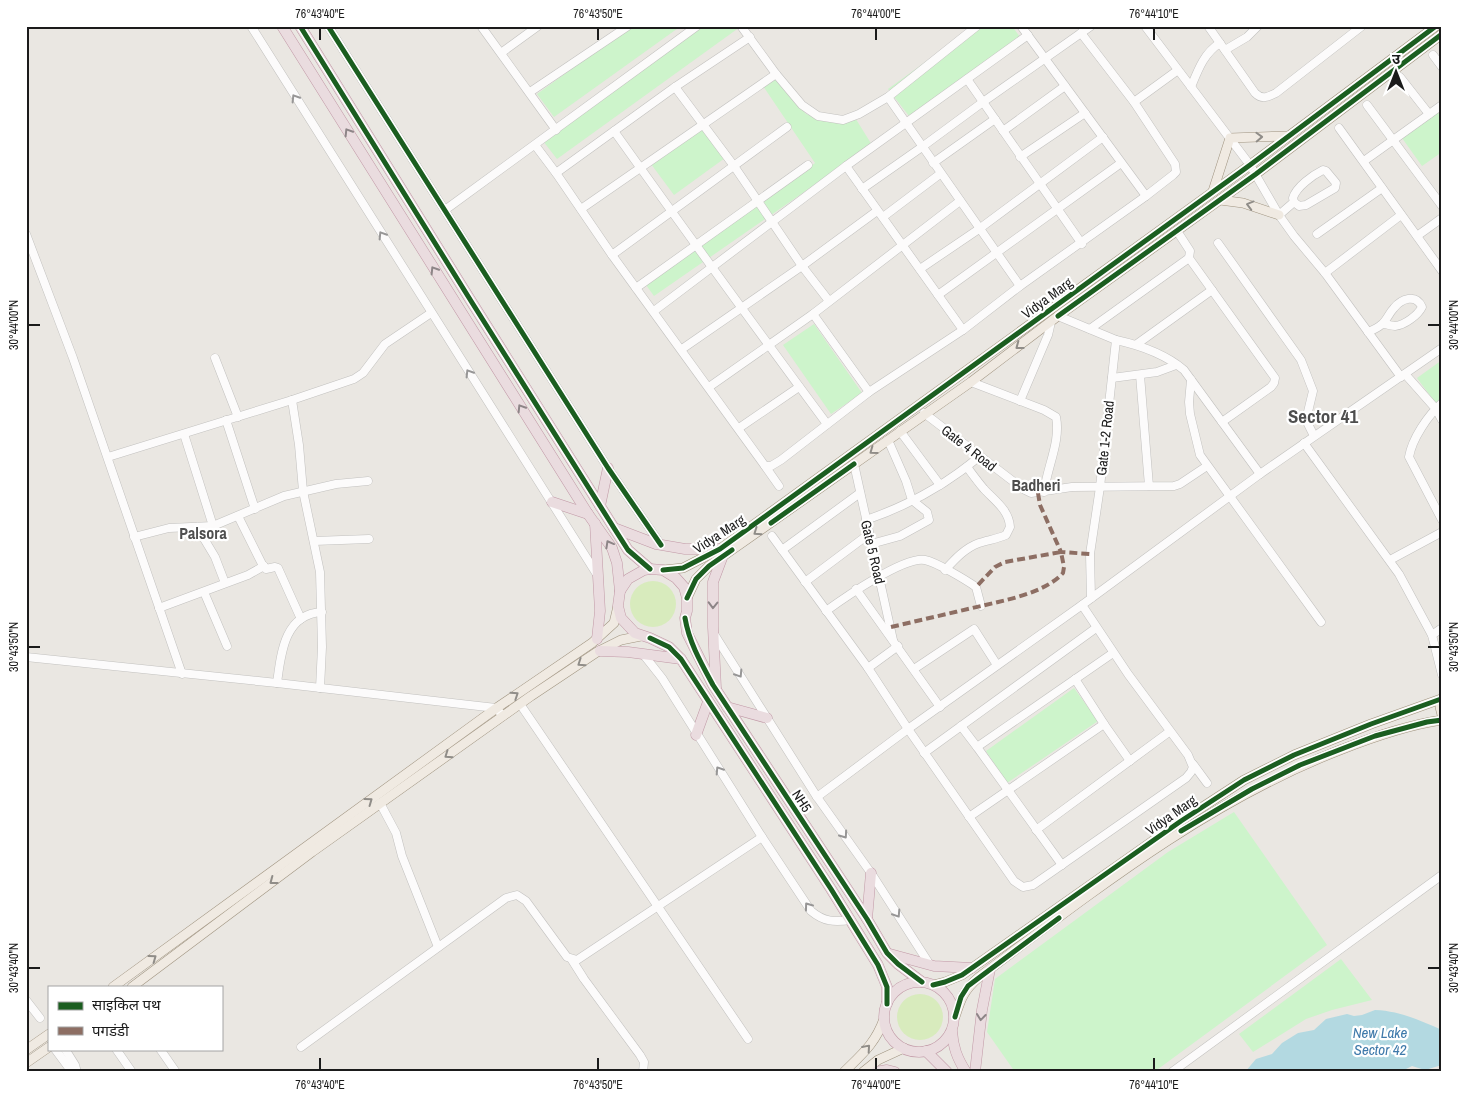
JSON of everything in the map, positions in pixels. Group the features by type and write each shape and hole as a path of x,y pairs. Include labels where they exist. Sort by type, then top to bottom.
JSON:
{"highway":[{"path":"282,26 588,514 612,548 617,563 620,591 618,606"},
{"path":"300,26 628,550 650,569"},
{"path":"600,506 608,468"},
{"path":"552,502 588,514"},
{"path":"595,523 600,611 597,639"},
{"path":"614,528 661,544 721,553 713,582 716,690"},
{"path":"620,591 628,579 644,570 663,570 676,578 684,587 687,598"},
{"name":"NH5","path":"687,598 685,618 687,633 716,690 867,919 886,953 922,982 943,991 950,1000 955,1017"},
{"name":"NH5","path":"618,606 621,618 631,630 668,647 681,659 850,920 878,965 886,987 887,1004 884,1019"},
{"path":"600,651 681,659"},
{"path":"696,735 708,702"},
{"path":"727,707 767,718"},
{"path":"867,919 871,873"},
{"path":"886,953 930,965 972,968"},
{"path":"975,1072 982,1010 990,969"},
{"path":"887,1004 894,992 911,982 922,982"},
{"path":"955,1017 952,1031 953,1047 958,1060 966,1072"},
{"path":"884,1019 888,1031 897,1044 911,1050 926,1051 937,1047 945,1041 952,1031"},
{"path":"926,1051 947,1072"},
{"path":"876,1072 886,1070 895,1072"}],"main road":[{"name":"Vidya Marg","path":"687,598 696,579 721,553 1250,165 1436,26"},
{"name":"Vidya Marg","path":"663,570 683,568 721,553 854,464 924,413 971,382 1054,319 1256,174 1442,34"},
{"path":"1213,191 1230,138 1288,136"},
{"path":"1220,200 1243,203 1279,215"},
{"path":"114,986 496,708 597,639 614,623 618,606"},
{"path":"133,986 312,852 520,704 600,651 621,640 646,637"},
{"name":"Vidya Marg","path":"932,985 945,982 972,968 1181,821 1244,780 1294,755 1371,724 1441,699"},
{"path":"1441,699 1442,715"},
{"name":"Vidya Marg","path":"955,1017 961,997 968,986 1075,905 1185,828 1252,789 1300,765 1375,736 1427,722 1442,720"},
{"path":"844,1072 878,1036 884,1019"},
{"path":"26,1050 48,1036"},
{"path":"26,1063 48,1048"},
{"path":"863,1072 878,1060 904,1048"}],"street":[{"path":"251,26 598,576"},
{"path":"328,26 608,468 661,544"},
{"path":"481,26 556,130"},
{"path":"501,53 538,26"},
{"path":"530,92 628,26"},
{"path":"445,210 697,26"},
{"path":"742,26 776,74 802,104 818,116 843,120 888,98 977,26"},
{"path":"1021,26 1146,196"},
{"path":"862,189 1091,26"},
{"path":"1145,26 1250,165 1279,215 1294,236 1326,273 1368,332 1403,376 1439,406 1442,420"},
{"path":"1208,26 1255,93 1266,98 1276,93 1362,26"},
{"path":"1192,87 1205,57 1214,47 1222,47 1254,31 1258,26"},
{"path":"765,466 771,466 781,460 869,392 962,330 1020,286 1082,244 1173,175 1176,168 1170,155 1134,102 1081,33"},
{"path":"654,311 846,166 1028,35"},
{"path":"556,173 675,87 750,36"},
{"path":"1433,55 1442,67"},
{"path":"1134,102 1178,70"},
{"path":"581,209 776,74"},
{"path":"1400,77 1429,114"},
{"path":"967,79 1082,244"},
{"path":"1003,131 1065,86"},
{"path":"675,87 734,166 771,222 829,301"},
{"path":"888,98 1020,286"},
{"path":"1367,105 1442,206"},
{"path":"1364,161 1442,105"},
{"path":"1020,157 1085,113"},
{"path":"933,163 994,120"},
{"path":"612,256 787,127"},
{"path":"1339,128 1442,272"},
{"path":"614,131 827,424"},
{"path":"920,269 979,229 1103,137"},
{"path":"535,145 612,256 682,349 779,486"},
{"path":"938,295 1121,163"},
{"path":"636,288 808,165"},
{"path":"846,166 962,330"},
{"path":"1323,170 1336,183 1335,188 1306,206 1299,206 1294,202 1293,198 1296,191 1323,170"},
{"path":"682,349 940,174"},
{"path":"1317,234 1382,188"},
{"path":"709,387 813,314 960,201"},
{"path":"1279,215 1294,202"},
{"path":"1326,273 1401,215"},
{"path":"1417,236 1442,218"},
{"path":"1177,231 1190,251 1189,258 1275,378 1274,383 1270,387 1222,422"},
{"path":"26,234 73,358 182,674"},
{"path":"1218,243 1301,360 1313,391 1306,420 1314,436"},
{"path":"1090,330 1189,258"},
{"path":"1136,344 1212,290"},
{"path":"1368,332 1383,324 1400,303 1411,298 1420,302 1422,306 1420,311 1402,324 1396,326 1383,324"},
{"path":"108,457 354,379 363,373 385,344 431,313"},
{"path":"813,314 869,392"},
{"path":"1020,402 1054,319 1116,340 1136,344 1184,370 1260,474"},
{"name":"Gate 1-2 Road","path":"1091,598 1090,554 1100,486 1116,340"},
{"path":"817,797 1260,474 1442,348"},
{"path":"215,358 238,416"},
{"path":"1112,378 1157,372 1176,365"},
{"path":"1140,375 1149,486"},
{"path":"1191,380 1189,402 1196,446 1200,455 1321,622"},
{"path":"971,382 1044,410 1056,417 1057,433 1044,492"},
{"path":"739,428 799,387"},
{"path":"292,400 299,445 303,491 320,572 322,612 320,688"},
{"path":"1439,406 1419,433 1409,457 1441,516"},
{"name":"Gate 4 Road","path":"924,413 1031,493 1062,488 1100,486 1174,486 1207,466"},
{"path":"226,420 255,509"},
{"path":"900,431 940,485"},
{"path":"184,434 214,526"},
{"path":"871,544 900,536 929,520 927,512 912,500 888,440"},
{"path":"1304,443 1390,560 1408,589 1432,635 1442,675"},
{"path":"866,520 888,513 940,485 980,456"},
{"name":"Gate 5 Road","path":"854,464 878,578 895,643"},
{"path":"945,570 954,559 968,549 980,542 1006,535 1010,527 1008,516 1004,510 980,485 967,467"},
{"path":"134,538 169,528 214,526 276,498 344,482 368,481"},
{"path":"782,550 860,493"},
{"path":"238,516 264,566 268,569 278,568 301,619"},
{"path":"197,527 216,557 225,584"},
{"path":"1390,560 1442,532"},
{"path":"804,582 869,534"},
{"path":"772,536 868,668 924,753 1014,881 1020,886 1033,885 1186,778 1191,772 1193,764"},
{"path":"314,541 369,539"},
{"path":"826,611 856,589 902,565 920,560 932,562 976,587 981,606"},
{"path":"159,608 248,575 264,566"},
{"path":"856,589 940,707"},
{"path":"204,592 227,646"},
{"path":"1082,605 1113,653 1207,783"},
{"path":"277,683 287,637 293,627 301,619 313,613 322,612"},
{"path":"924,753 1096,628"},
{"path":"1432,635 1442,628"},
{"path":"914,669 974,629 996,665"},
{"path":"713,633 817,797 871,873 930,965"},
{"path":"868,668 895,643"},
{"path":"1436,650 1442,659"},
{"path":"977,747 1113,653"},
{"path":"643,654 662,678 696,735 811,911 827,922 850,920"},
{"path":"26,657 496,708 503,716"},
{"path":"1075,679 1130,761"},
{"path":"520,704 748,1039"},
{"path":"969,817 1104,724"},
{"path":"961,726 1062,865"},
{"path":"1036,830 1169,732"},
{"path":"380,803 396,833 402,856 438,947"},
{"path":"572,960 582,958 656,906 762,837"},
{"path":"1172,1072 1442,875"},
{"path":"302,1047 500,902 516,895 526,900 567,957 572,960 640,1055 644,1062 644,1072"},
{"path":"26,1000 40,1018"},
{"path":"56,1050 72,1072"},
{"path":"66,1050 77,1072"},
{"path":"117,1050 132,1072"},
{"path":"161,1050 176,1072"}],"green space":[{"path":"631,26 681,26 554,117 537,94"},
{"path":"702,26 740,27 557,159 543,141"},
{"path":"975,26 1012,26 1020,37 909,116 888,89"},
{"path":"774,75 806,114 822,119 854,116 872,145 654,296 646,285 815,163 761,83"},
{"path":"1442,109 1442,152 1422,166 1402,138"},
{"path":"702,127 725,158 674,195 651,164"},
{"path":"814,324 862,393 831,414 783,345"},
{"path":"1442,360 1442,408 1440,409 1417,378"},
{"path":"653,581 666,585 672,591 676,604 672,617 666,623 653,627 640,623 634,617 630,604 634,591 640,585"},
{"path":"1074,688 1098,721 1007,783 986,751"},
{"path":"1234,812 1327,945 1154,1072 1015,1072 987,1032 995,979 1168,852"},
{"path":"1341,959 1372,1000 1306,1019 1253,1052 1239,1034"},
{"path":"920,994 933,998 939,1004 943,1017 939,1030 933,1036 920,1040 907,1036 901,1030 897,1017 901,1004 907,998"}],"water":[{"name":"New Lake Sector 42","path":"1375,1010 1401,1014 1442,1030 1442,1065 1425,1070 1412,1066 1400,1072 1245,1072 1256,1059 1272,1054 1282,1043 1298,1033 1314,1030 1326,1019 1347,1014 1354,1016 1362,1015"}],"marked path":[{"path":"1038,493 1040,505 1061,552 1090,554"},
{"path":"891,627 1002,601 1036,591 1063,573 1064,567 1061,552 1005,562 995,567 976,587"}],"cycle path":[{"path":"300,26 628,550 650,569"},
{"path":"328,26 608,468 661,545"},
{"path":"663,570 683,568 720,549 1250,165 1436,26"},
{"path":"1058,316 1256,174 1442,34"},
{"path":"771,523 854,464"},
{"path":"687,598 696,579 709,566 732,550"},
{"path":"685,618 692,644 713,685 867,919 887,953 922,982"},
{"path":"650,638 669,647 681,659 831,889 878,965 887,987 887,1004"},
{"path":"933,985 962,975 1181,821 1244,780 1294,755 1371,724 1441,699"},
{"path":"1181,831 1252,789 1300,765 1375,736 1427,722 1442,720"},
{"path":"955,1017 961,997 968,986 1059,918"}],"district":[{"name":"Sector 41","path":"1323,416"},
{"name":"Badheri","path":"1036,485"},
{"name":"Palsora","path":"203,533"}]}
